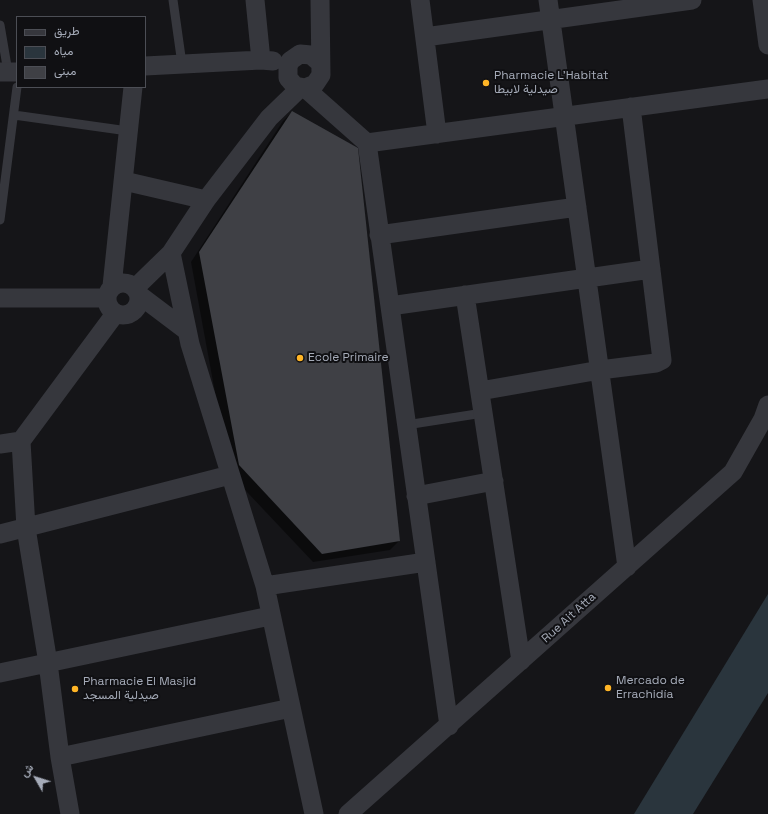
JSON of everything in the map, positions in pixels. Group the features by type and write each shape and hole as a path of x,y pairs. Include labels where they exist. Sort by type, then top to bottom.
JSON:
{"street":[{"path":"254,0 261,60"},
{"path":"134,88 111,299 121,316 132,312 138,304 137,291 172,253 206,200 269,118 303,88 310,87 319,80 321,66 320,0"},
{"path":"420,0 437,134"},
{"path":"548,0 627,567"},
{"path":"425,37 692,0"},
{"path":"762,0 768,45"},
{"path":"269,118 292,63 320,24"},
{"path":"146,66 261,60 292,63 312,55 321,66 342,120"},
{"path":"292,63 291,82 303,88 342,120 366,143 449,726"},
{"path":"366,143 768,89"},
{"path":"480,391 662,360 631,107"},
{"path":"124,181 206,200"},
{"path":"379,234 577,207"},
{"path":"172,253 187,331 265,586 270,616 314,814"},
{"path":"390,306 651,269"},
{"path":"70,814 60,757 48,663 26,528 21,441 111,299 124,282 187,331"},
{"path":"465,295 521,661"},
{"path":"0,298 111,299"},
{"name":"Rue Ait Atta","path":"348,814 449,726 733,472 768,405"},
{"path":"0,444 21,441"},
{"path":"0,534 230,475"},
{"path":"416,496 494,481"},
{"path":"265,586 426,562"},
{"path":"0,673 270,616"},
{"path":"60,757 291,708"}],"lane":[{"path":"173,0 182,64"},
{"path":"0,25 10,76 14,115 0,220"},
{"path":"14,115 128,131"},
{"path":"406,425 483,413"}],"water":[{"path":"768,594 768,693 693,814 634,814"}],"building":[{"name":"Ecole Primaire","path":"292,111 358,148 400,541 322,554 239,465 199,252"}],"place":[{"name":"Pharmacie L'Habitat صيدلية لابيطا","path":"486,83"},
{"name":"Ecole Primaire","path":"300,358"},
{"name":"Mercado de Errachidía","path":"608,688"},
{"name":"Pharmacie El Masjid صيدلية المسجد","path":"75,689"}]}
